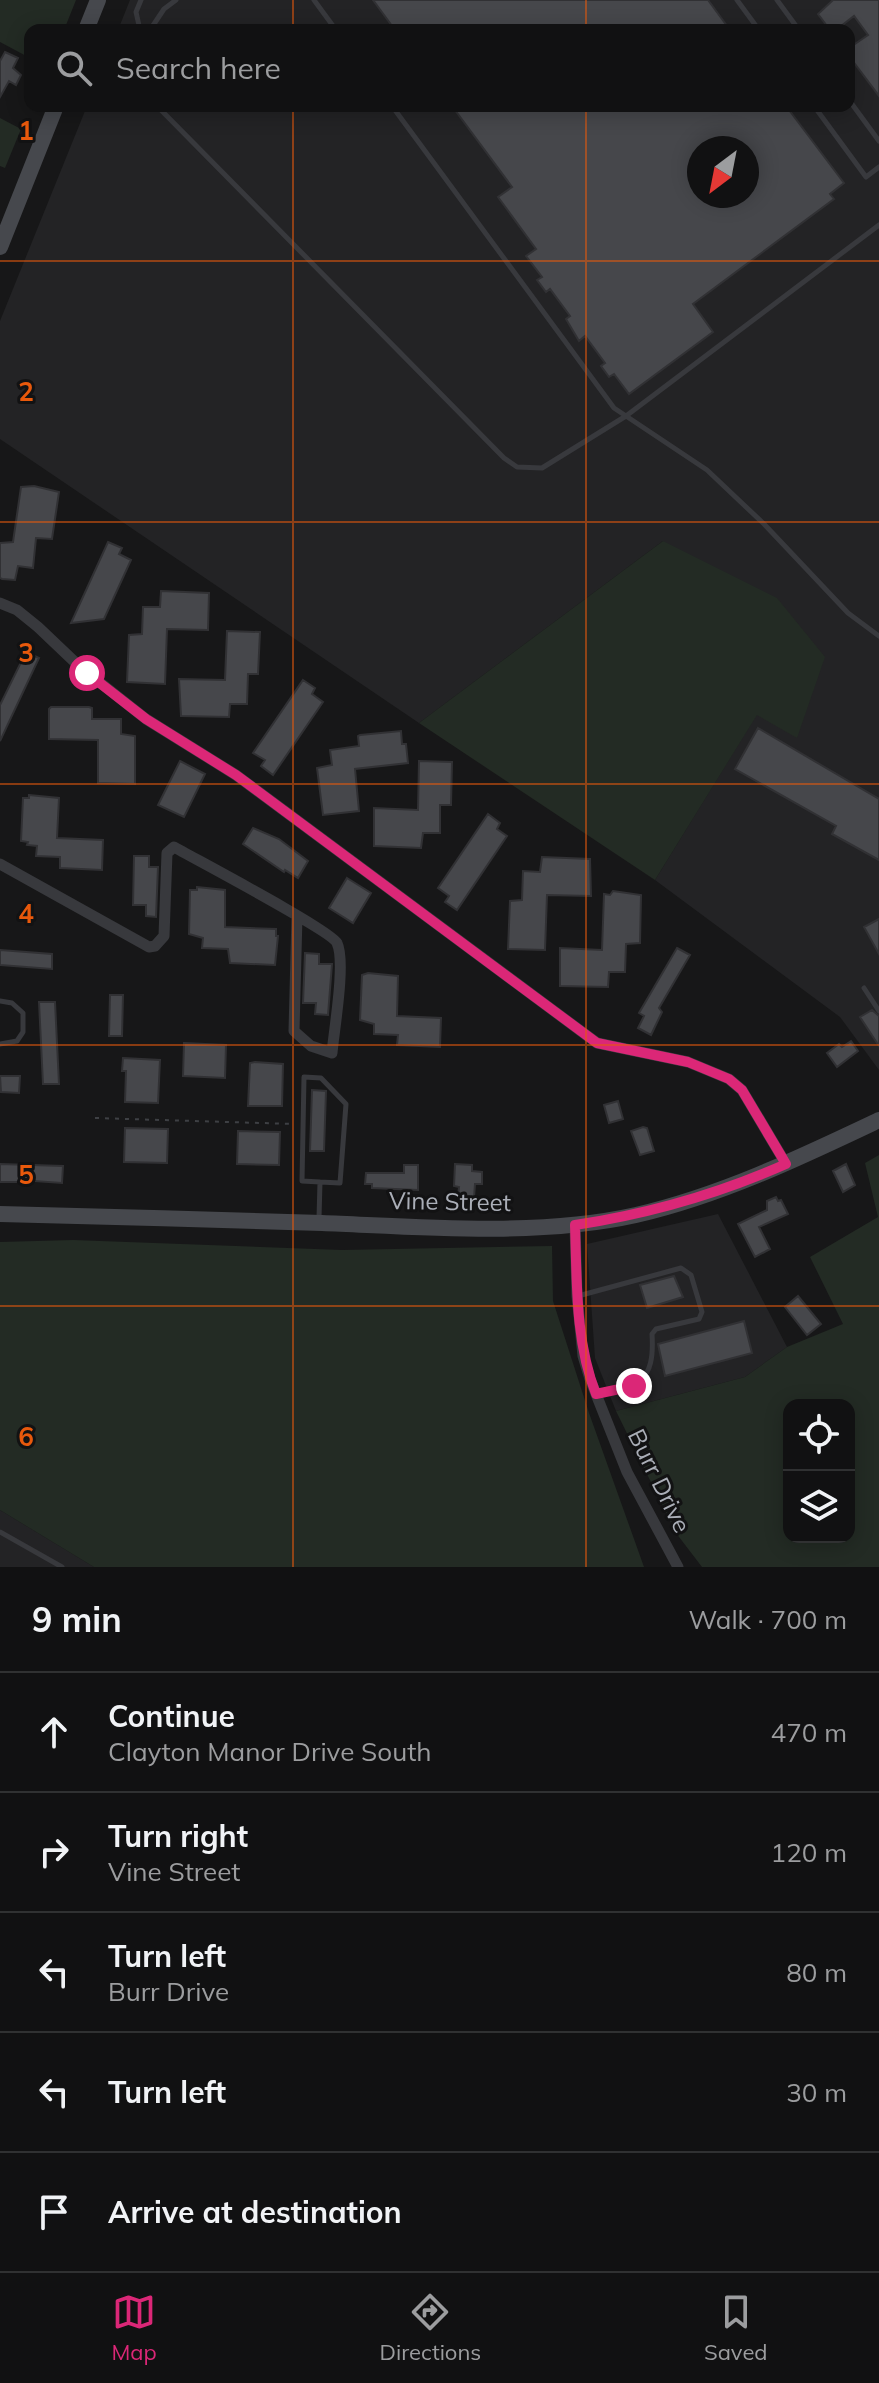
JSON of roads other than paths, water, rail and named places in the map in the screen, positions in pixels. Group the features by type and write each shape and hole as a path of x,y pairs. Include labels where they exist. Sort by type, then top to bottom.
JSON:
{"street":[{"path":"88,24 98,0"},
{"path":"0,247 54,112"},
{"path":"0,603 17,610 79,666 146,719 236,775 597,1043 688,1062 729,1079 742,1090 786,1164"},
{"path":"0,864 149,947 155,946 164,936 167,853 174,847 297,916 329,935 338,945 340,964 332,1053 311,1046 294,1031 297,916"},
{"name":"Vine Street","path":"0,1214 534,1228 575,1225 636,1215 679,1203 786,1164 879,1120"},
{"name":"Burr Drive","path":"575,1225 583,1356 627,1472 678,1567"}],"lane":[{"path":"139,24 136,12 141,0"},
{"path":"154,24 164,9 176,0"},
{"path":"314,0 332,24"},
{"path":"737,0 755,24"},
{"path":"777,0 795,24"},
{"path":"855,108 879,141"},
{"path":"163,112 504,458 517,467 542,468 626,416 879,225"},
{"path":"396,112 614,408 707,470 764,524 848,613 879,636"},
{"path":"818,112 866,177 879,167"},
{"path":"864,988 879,1011"},
{"path":"0,1001 12,1003 23,1013 23,1032 17,1041 0,1044"},
{"path":"304,1077 321,1078 346,1104 340,1183 320,1182 302,1181 304,1077"},
{"path":"319,1223 320,1182"},
{"path":"577,1296 681,1268 691,1275 702,1312 699,1319 656,1329 652,1334 654,1358 648,1373 634,1386 596,1394"},
{"path":"0,1532 62,1567"}]}
